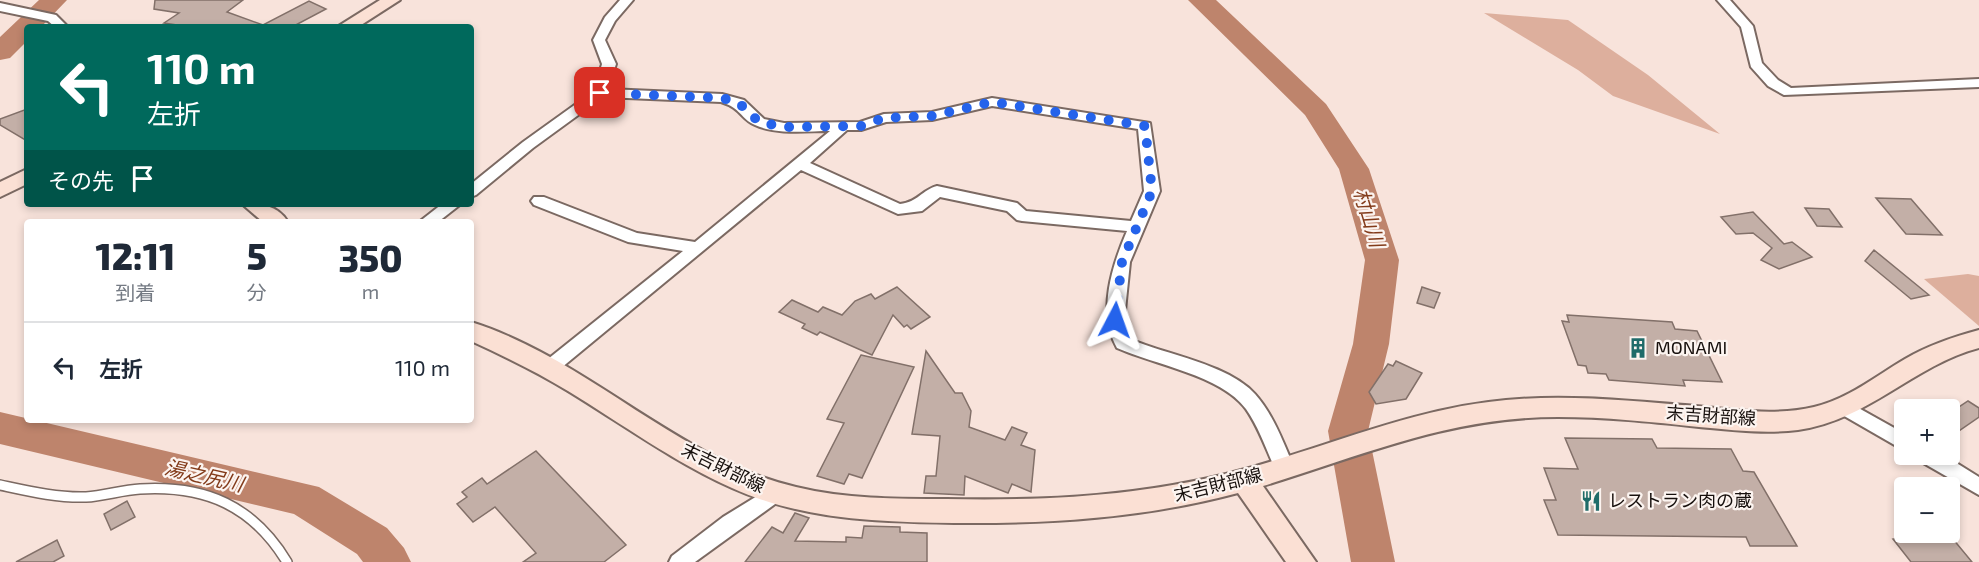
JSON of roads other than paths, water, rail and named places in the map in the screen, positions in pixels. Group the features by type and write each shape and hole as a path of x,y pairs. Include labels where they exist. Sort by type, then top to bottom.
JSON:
{"main road":[{"path":"351,24 392,0"},
{"path":"0,190 24,178"},
{"path":"256,207 273,219"},
{"name":"末吉財部線","path":"474,332 549,368 699,459 775,493 832,504 892,511 1047,510 1127,504 1244,480 1417,427 1464,415 1542,406 1593,407 1786,421 1816,417 1846,408 1936,353 1979,339"},
{"path":"1244,480 1302,562"}],"street":[{"path":"474,190 528,145 600,93 609,64 599,40 609,20 627,0"},
{"path":"1723,0 1747,26 1756,64 1773,83 1789,92 1979,83"},
{"path":"0,7 48,17 58,24"},
{"path":"600,93 722,98 739,103 759,122 772,126 842,128 861,126 884,118 932,116 992,102 1145,126 1152,191 1122,262 1115,320 1123,342 1142,352 1227,381 1241,391 1248,397 1265,424 1284,467"},
{"path":"549,368 698,249 842,128"},
{"path":"800,164 898,209 917,207 937,191 1012,207 1022,216 1137,226"},
{"path":"539,201 634,238 698,249"},
{"path":"431,219 449,207"},
{"path":"1846,408 1894,436"},
{"path":"1943,465 1979,487"},
{"path":"679,562 730,523 775,493"}],"lane":[{"path":"0,485 57,496 85,497 140,489 173,490 208,498 239,509 257,523 276,543 287,562"}],"waterway":[{"name":"湯之尻川","path":"29,24 54,0"},
{"name":"村山川","path":"1201,0 1316,110 1354,169 1382,260 1371,344 1348,431 1373,562"},
{"name":"湯之尻川","path":"0,52 24,29"},
{"name":"湯之尻川","path":"0,428 304,499 372,541 389,562"}],"place":[{"name":"MONAMI","path":"1638,348"},
{"name":"レストラン肉の蔵","path":"1591,501"}]}
